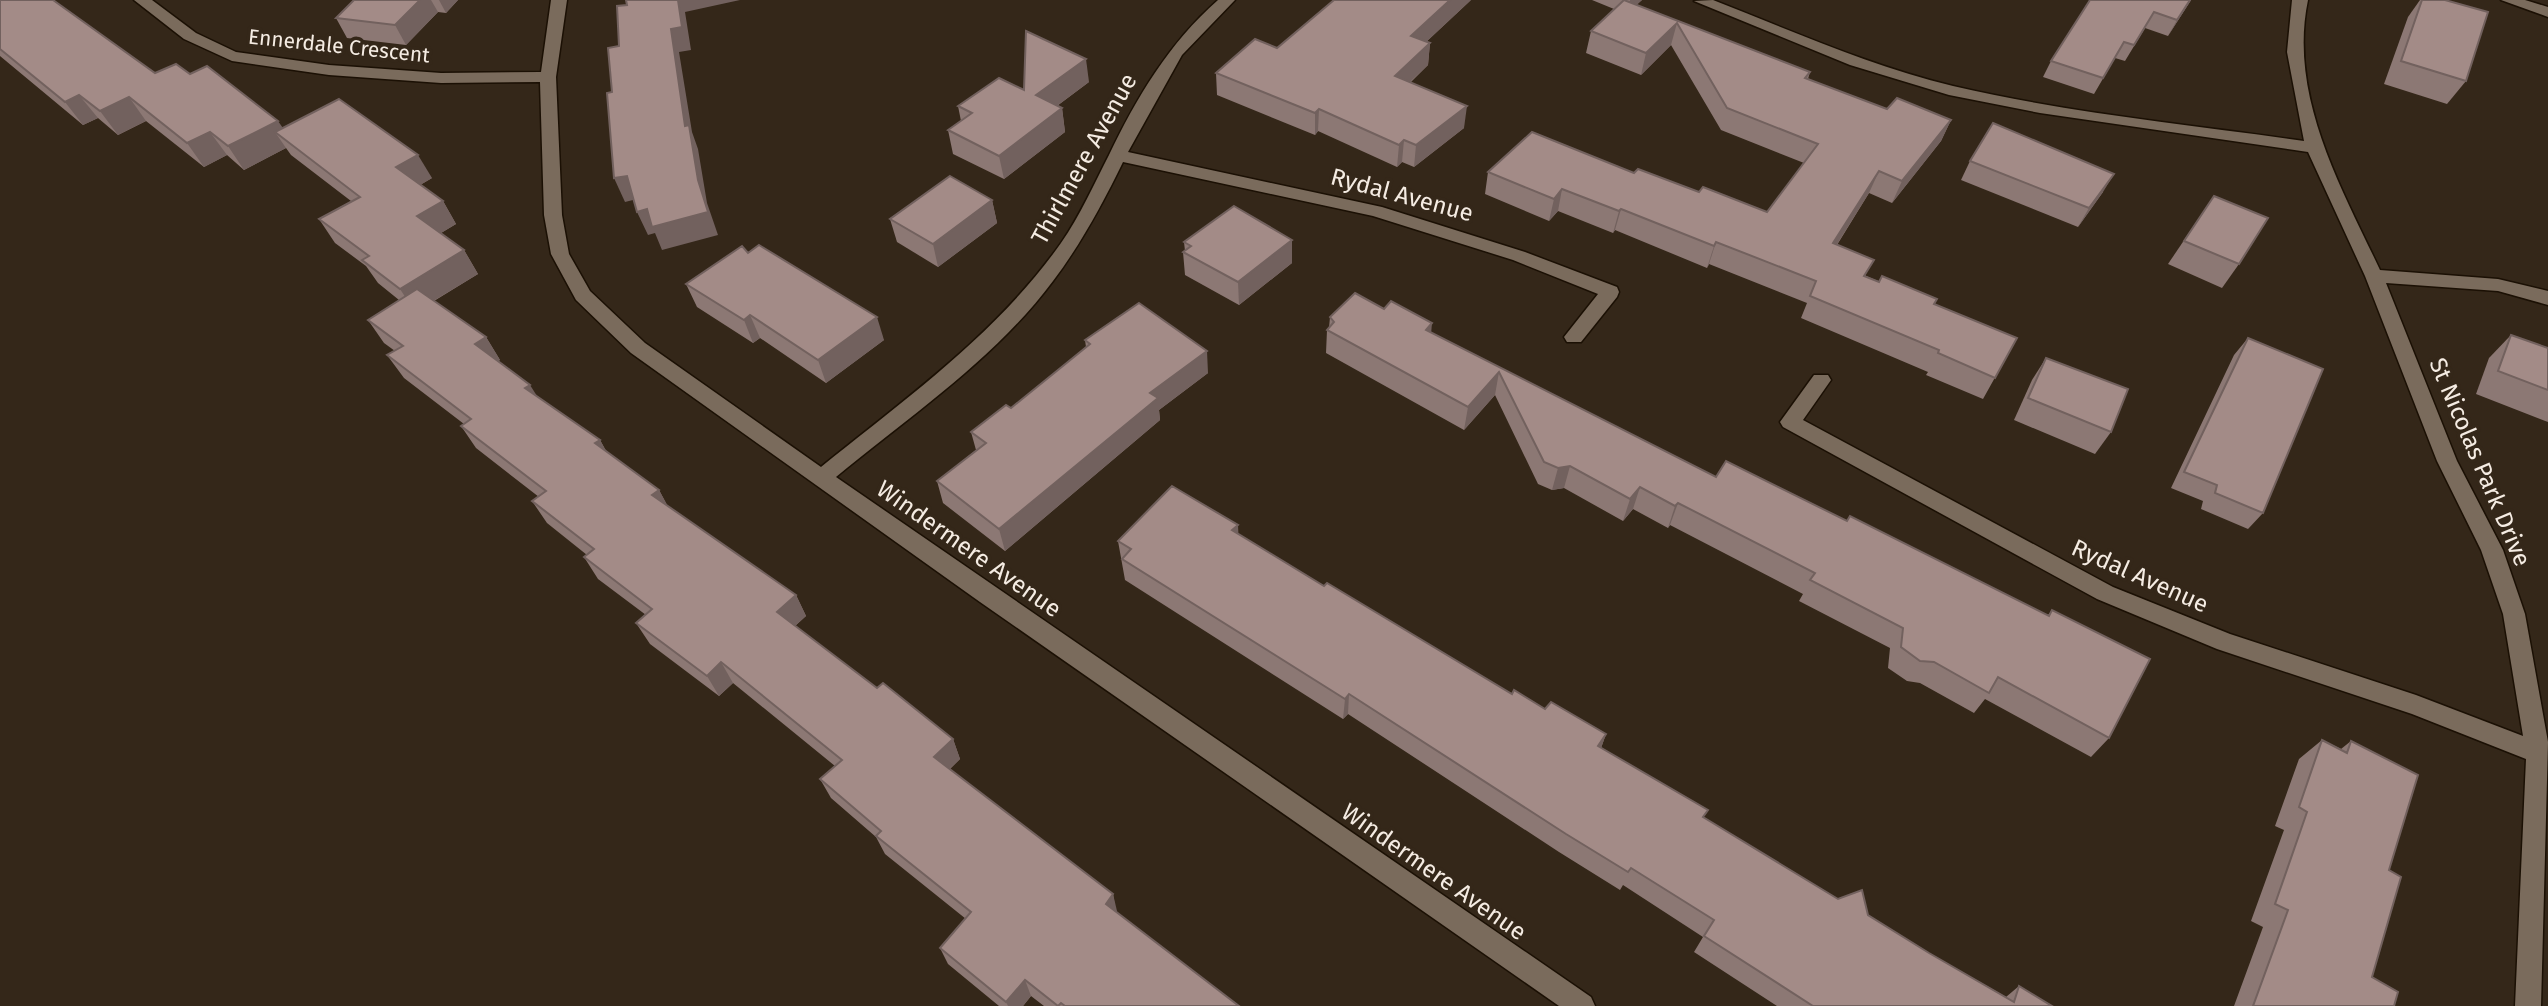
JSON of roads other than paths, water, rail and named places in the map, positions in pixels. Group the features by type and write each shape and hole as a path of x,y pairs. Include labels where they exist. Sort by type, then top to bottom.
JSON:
{"street":[{"name":"Ennerdale Crescent","path":"142,0 190,36 232,56 330,70 441,78 548,77"},
{"name":"Windermere Avenue","path":"559,0 548,77 553,215 560,254 583,295 638,348 988,596 1582,1006"},
{"name":"Thirlmere Avenue","path":"822,477 978,348 1023,304 1070,245 1164,64 1188,36 1227,0"},
{"name":"St Nicolas Park Drive","path":"2300,0 2296,19 2295,52 2314,148 2374,276 2448,461 2492,550 2514,614 2538,752 2528,1006"},
{"path":"2509,0 2548,12"},
{"path":"1702,1 1856,62 1949,90 2040,108 2314,148"},
{"name":"Rydal Avenue","path":"1117,155 1376,211 1519,256 1610,292 1574,337"},
{"path":"2374,276 2498,285 2548,299"},
{"name":"Rydal Avenue","path":"1821,380 1790,422 2105,593 2225,642 2417,705 2538,752"}]}
